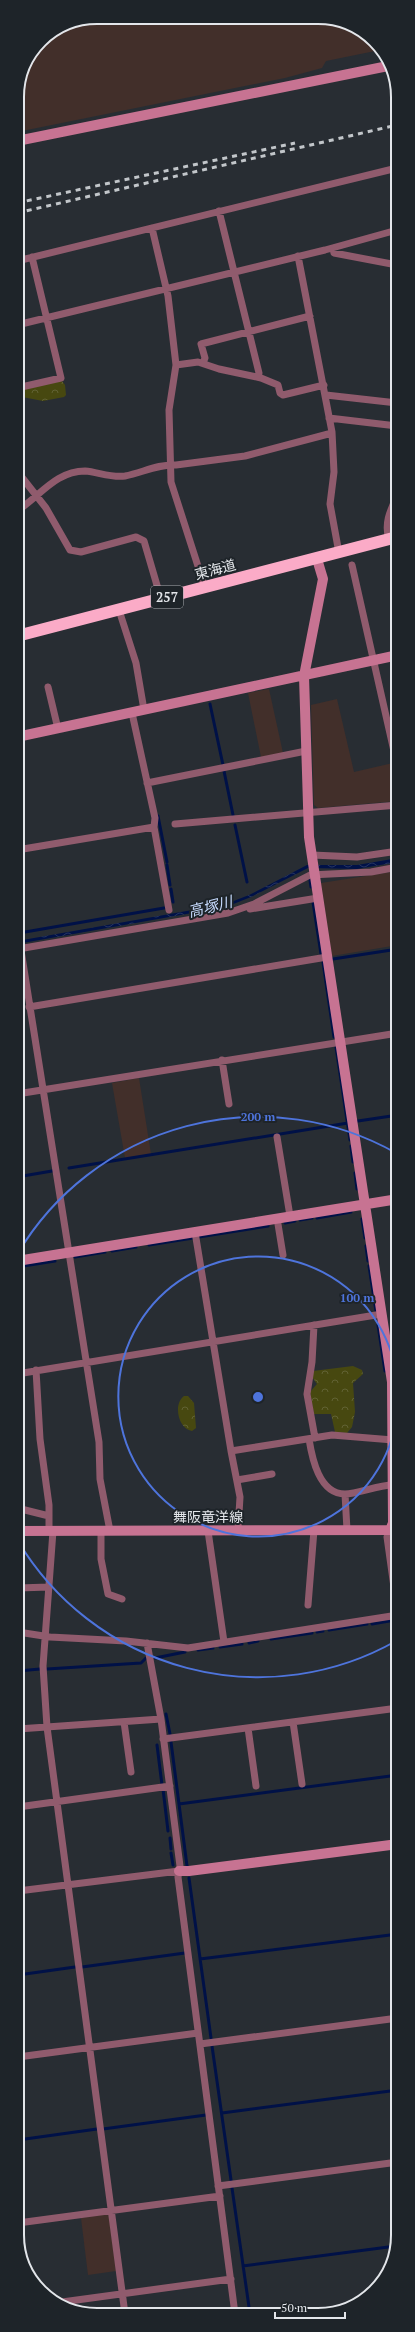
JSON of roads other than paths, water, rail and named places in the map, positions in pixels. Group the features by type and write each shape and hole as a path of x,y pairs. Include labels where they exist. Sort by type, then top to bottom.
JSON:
{"highway":[{"name":"東海道","path":"24,634 391,539"}],"street":[{"path":"24,140 384,67"},
{"path":"24,259 391,169"},
{"path":"219,211 259,373 258,377"},
{"path":"152,228 167,289 176,365 169,410 170,465 173,492 205,588"},
{"path":"24,323 332,248 391,232"},
{"path":"332,248 334,253 391,264"},
{"path":"298,256 326,395 332,433 334,472 330,504 339,553"},
{"path":"24,386 61,378 32,257"},
{"path":"203,363 204,358 201,344 310,316"},
{"path":"176,365 193,362 203,363 219,369 258,377 278,385 280,393 283,395 324,385"},
{"path":"326,395 391,402"},
{"path":"329,418 391,425"},
{"path":"24,506 55,480 73,473 90,472 124,476 170,465 233,458 332,433"},
{"path":"24,480 46,508 68,547 74,552 81,552 136,537 144,541 161,599"},
{"path":"391,510 387,518 386,532 391,536"},
{"path":"317,559 323,579 304,676 308,813 318,898 391,1378"},
{"path":"352,565 391,738"},
{"path":"119,610 136,663 144,710"},
{"path":"24,736 391,656"},
{"path":"48,687 58,729"},
{"path":"132,713 155,818 154,827 169,910"},
{"path":"147,783 306,751"},
{"path":"175,824 391,806"},
{"path":"24,849 154,827"},
{"path":"312,857 357,857 391,852"},
{"path":"241,909 315,873 364,872 391,868"},
{"path":"24,944 318,898"},
{"path":"29,1007 327,957"},
{"path":"24,973 99,1442 100,1479 106,1531 102,1559 108,1594 122,1599"},
{"path":"24,1093 391,1033"},
{"path":"222,1060 229,1104"},
{"path":"277,1137 290,1216"},
{"path":"24,1260 391,1200"},
{"path":"277,1218 283,1255"},
{"path":"195,1232 240,1497 238,1530"},
{"path":"24,1373 382,1314"},
{"path":"314,1325 312,1362 307,1394 312,1439 321,1479 330,1488 345,1494 366,1488 391,1485"},
{"path":"386,1340 391,1339"},
{"path":"36,1370 40,1439 51,1531 44,1666 47,1727 124,2308"},
{"path":"231,1451 332,1435 391,1438"},
{"path":"236,1480 272,1474"},
{"path":"345,1494 347,1530"},
{"path":"24,1510 49,1516"},
{"path":"208,1530 224,1642"},
{"path":"308,1605 314,1530"},
{"name":"舞阪竜洋線","path":"24,1531 391,1530"},
{"path":"391,1534 388,1537 391,1561"},
{"path":"24,1588 49,1587"},
{"path":"24,1633 46,1636 147,1643 188,1648 391,1617"},
{"path":"147,1643 161,1719 170,1786 180,1866 178,1877 234,2308"},
{"path":"163,1739 391,1709"},
{"path":"24,1729 161,1719"},
{"path":"124,1722 131,1772"},
{"path":"293,1722 302,1784"},
{"path":"248,1728 256,1786"},
{"path":"24,1806 170,1786"},
{"path":"24,1890 391,1845"},
{"path":"200,2044 391,2019"},
{"path":"24,2056 198,2033"},
{"path":"218,2186 391,2163"},
{"path":"24,2222 220,2196"},
{"path":"68,2301 231,2279"}],"water":[{"path":"391,859 391,863 357,869 308,868 251,897 226,907 24,943 24,940 226,904 249,895 307,865 357,865"}],"waterway":[{"path":"210,704 223,765"},
{"path":"224,771 233,815"},
{"path":"158,816 167,862"},
{"path":"235,825 247,882"},
{"path":"167,865 170,885"},
{"path":"310,880 311,887"},
{"path":"171,889 173,902"},
{"path":"313,902 321,954"},
{"path":"25,932 164,908"},
{"path":"333,959 391,950"},
{"path":"323,962 334,1037"},
{"path":"336,1047 350,1140"},
{"path":"358,1121 391,1116"},
{"path":"69,1168 348,1123"},
{"path":"351,1146 353,1162"},
{"path":"24,1176 52,1171"},
{"path":"355,1173 357,1189"},
{"path":"317,1218 351,1212"},
{"path":"300,1220 312,1218"},
{"path":"362,1219 365,1238"},
{"path":"285,1223 295,1221"},
{"path":"199,1237 268,1226"},
{"path":"149,1245 193,1238"},
{"path":"366,1246 368,1261"},
{"path":"112,1251 136,1247"},
{"path":"75,1257 105,1252"},
{"path":"24,1266 55,1261"},
{"path":"369,1266 376,1311"},
{"path":"378,1325 385,1371"},
{"path":"372,1624 391,1621"},
{"path":"329,1630 367,1624"},
{"path":"317,1632 323,1631"},
{"path":"271,1639 312,1633"},
{"path":"249,1643 258,1641"},
{"path":"220,1647 242,1644"},
{"path":"198,1650 213,1648"},
{"path":"155,1658 185,1652"},
{"path":"47,1669 141,1663 146,1658"},
{"path":"24,1670 40,1669"},
{"path":"166,1714 170,1734"},
{"path":"171,1742 187,1866"},
{"path":"157,1745 162,1785"},
{"path":"179,1804 391,1776"},
{"path":"163,1789 168,1831"},
{"path":"170,1838 171,1849"},
{"path":"171,1853 173,1865"},
{"path":"189,1878 211,2038"},
{"path":"200,1959 391,1935"},
{"path":"82,1967 185,1953"},
{"path":"24,1974 75,1967"},
{"path":"212,2046 231,2180"},
{"path":"222,2113 391,2091"},
{"path":"103,2129 206,2115"},
{"path":"24,2139 97,2129"},
{"path":"232,2188 249,2308"},
{"path":"243,2266 390,2247"}],"railway":[{"path":"24,211 391,126"},
{"path":"24,201 295,143"}],"water label":[{"name":"高塚川","path":"210,906"}]}
